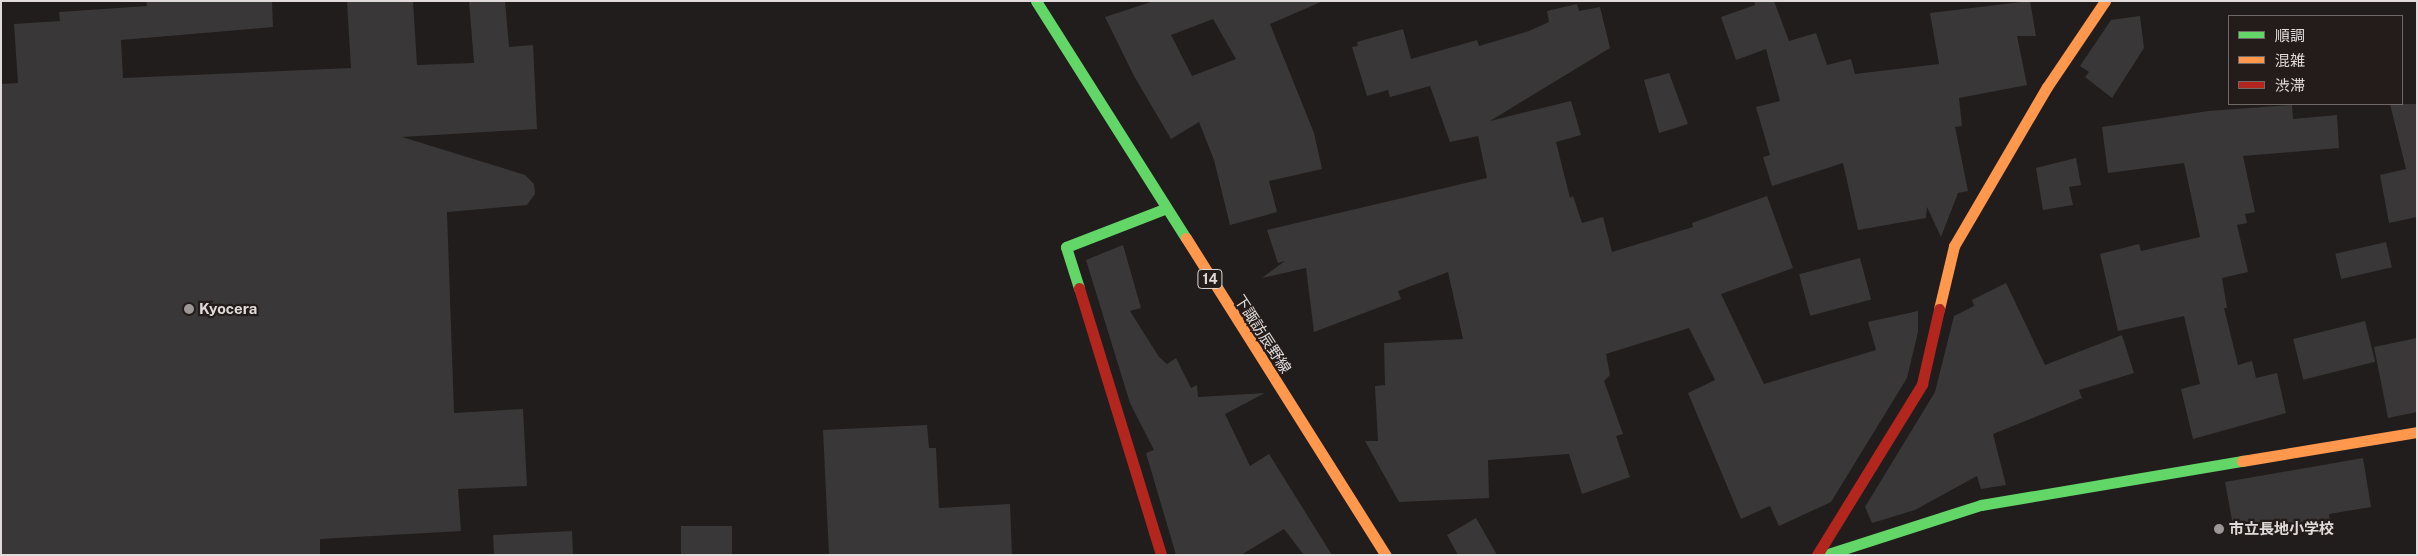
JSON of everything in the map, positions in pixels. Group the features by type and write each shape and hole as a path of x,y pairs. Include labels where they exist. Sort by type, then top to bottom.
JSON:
{"street":[{"name":"下諏訪辰野線","path":"1036,1 1164,210 1386,555"},
{"path":"1817,555 1922,384 1954,246 2047,87 2105,1"},
{"path":"1161,555 1066,247 1164,210"},
{"path":"1825,555 1981,505 2417,432"}],"building":[{"name":"Kyocera","path":"146,1 272,1 273,27 121,40 123,78 351,68 347,1 413,1 417,65 474,63 469,1 505,1 509,47 533,45 537,129 402,137 525,175 534,184 535,194 527,205 447,212 454,413 523,409 527,486 458,489 461,531 320,539 320,555 1,555 1,84 18,83 14,24 60,21 59,12 147,6"},
{"path":"1154,1 1323,1 1270,24 1314,133 1322,169 1269,181 1277,212 1230,225 1214,160 1199,122 1171,139 1134,76 1105,17","holes":["1213,19 1236,59 1192,76 1171,35"]},
{"path":"1754,1 1774,1 1789,41 1816,33 1827,65 1851,59 1855,74 1939,64 1930,13 2030,1 2036,36 2017,36 2027,85 1959,98 1962,126 1955,127 1968,191 1958,193 1941,237 1927,207 1926,218 1858,230 1843,163 1772,186 1763,157 1770,155 1756,107 1780,101 1766,49 1736,60 1721,17 1755,5"},
{"path":"1577,4 1579,11 1600,7 1610,48 1490,121 1571,101 1581,135 1556,142 1570,198 1573,196 1582,223 1603,217 1612,252 1693,227 1692,223 1767,196 1793,268 1721,294 1764,384 1876,350 1868,322 1918,311 1918,332 1907,378 1831,502 1779,526 1770,506 1741,519 1688,393 1715,380 1689,328 1606,354 1610,375 1604,381 1623,434 1616,436 1630,477 1582,494 1569,454 1488,460 1489,498 1399,502 1365,441 1378,441 1375,386 1385,385 1384,343 1463,339 1448,272 1398,291 1401,299 1314,332 1306,268 1262,278 1285,261 1278,263 1267,230 1487,178 1478,136 1450,142 1430,86 1390,97 1388,90 1367,96 1352,47 1358,46 1357,42 1403,29 1411,59 1477,40 1479,46 1529,31 1549,22 1547,11"},
{"path":"2140,16 2144,48 2112,98 2085,77 2089,72 2080,66 2111,20"},
{"path":"1669,73 1688,124 1659,133 1644,80"},
{"path":"2417,104 2417,217 2389,223 2380,175 2406,169 2390,105"},
{"path":"2292,105 2293,119 2337,115 2339,148 2243,156 2255,212 2245,214 2247,223 2237,225 2248,272 2222,278 2227,308 2224,308 2238,365 2252,361 2256,378 2277,373 2286,413 2193,439 2181,389 2200,384 2184,316 2118,331 2100,254 2139,244 2141,251 2200,237 2184,163 2108,173 2102,127 2208,111"},
{"path":"2076,158 2081,185 2069,187 2073,205 2043,210 2036,168"},
{"path":"2386,242 2392,267 2341,279 2335,254"},
{"path":"1123,245 1141,308 1130,311 1159,357 1167,364 1176,358 1191,388 1197,385 1198,397 1265,393 1225,414 1250,466 1269,454 1332,555 1304,555 1284,529 1241,555 1176,555 1146,453 1154,450 1130,403 1086,260"},
{"path":"1860,258 1871,300 1810,316 1799,274"},
{"path":"2006,283 2045,365 2122,335 2134,373 2079,390 2082,398 1993,434 2006,485 1981,489 1977,476 1915,510 1872,523 1865,507 1935,392 1954,316 1974,306 1972,300"},
{"path":"2365,321 2375,362 2303,380 2293,339"},
{"path":"2417,338 2417,412 2388,418 2374,347"},
{"path":"927,425 929,448 936,448 939,508 1010,504 1012,555 829,555 823,430"},
{"path":"2363,458 2371,507 2329,514 2330,521 2276,531 2275,523 2234,531 2225,482"},
{"path":"1476,518 1497,555 1458,555 1447,535"},
{"path":"681,526 732,526 732,555 681,555"},
{"path":"572,531 573,555 494,555 493,535"}],"traffic: fast":[{"path":"1036,1 1186,238"},
{"path":"1079,288 1066,247 1164,209"},
{"path":"1825,555 1981,505 2242,461"}],"traffic: slow":[{"path":"1939,309 1954,246 2047,87 2105,1"},
{"path":"1186,238 1386,555"},
{"path":"2242,461 2417,432"}],"traffic: jam":[{"path":"1079,288 1161,555"},
{"path":"1817,555 1922,384 1939,309"}],"place":[{"name":"Kyocera","path":"189,309"},
{"name":"市立長地小学校","path":"2219,529"}]}
